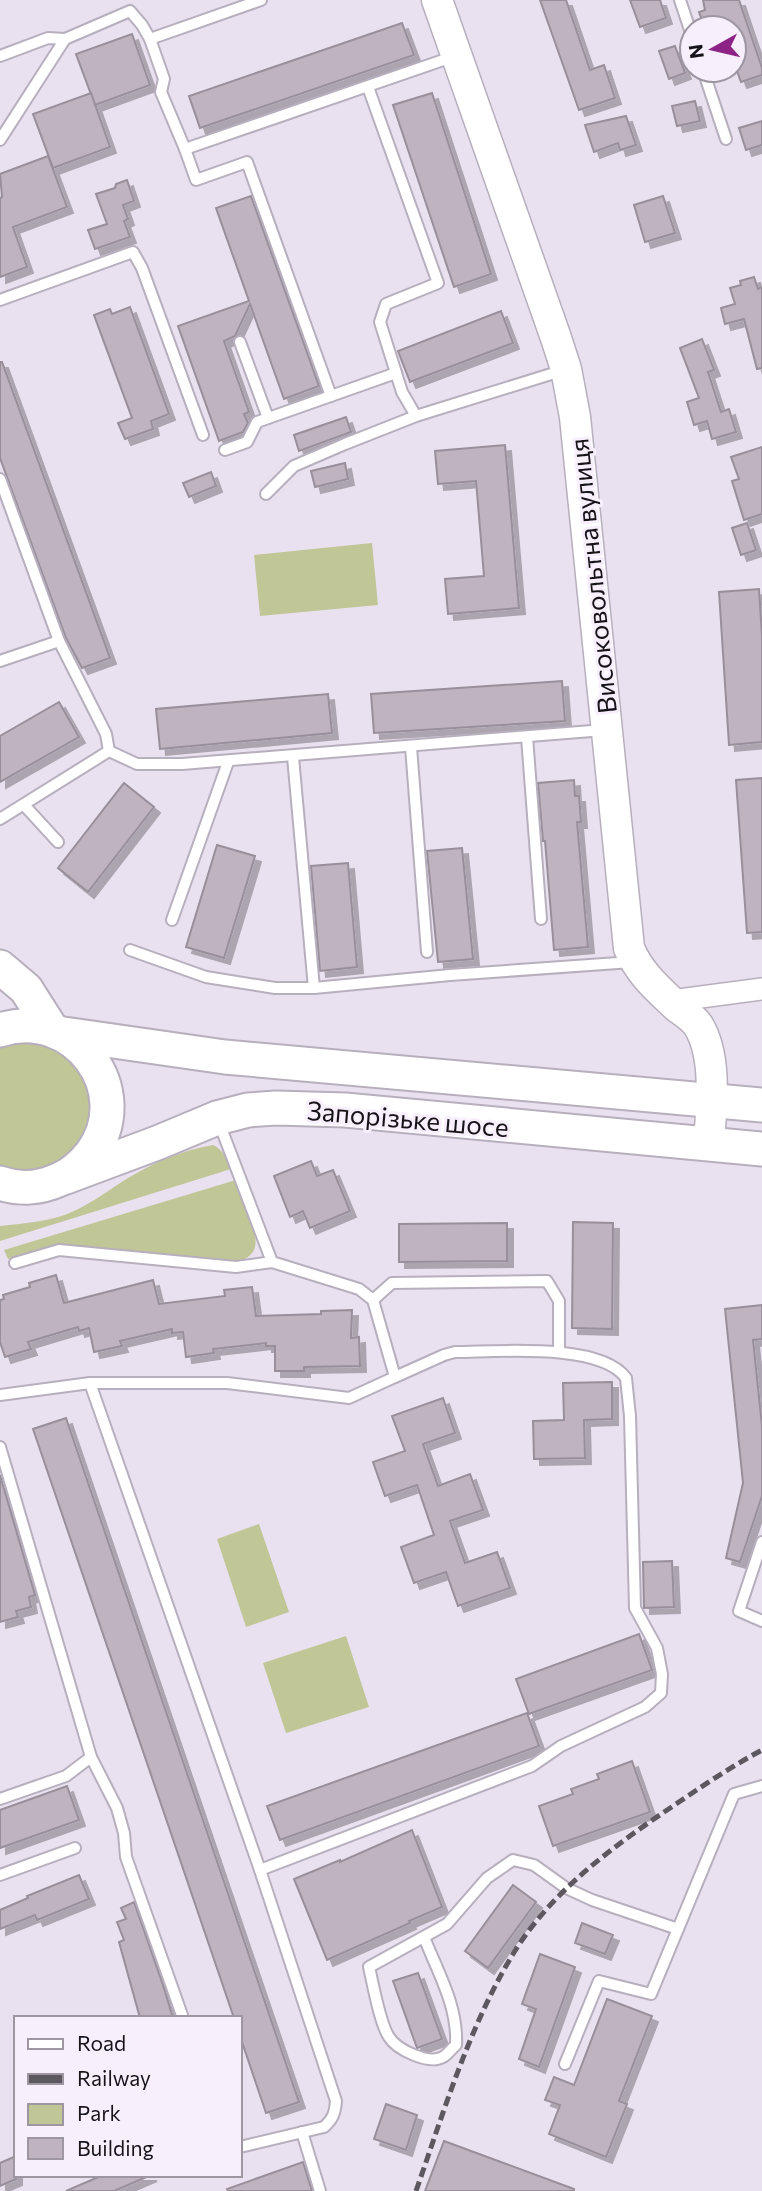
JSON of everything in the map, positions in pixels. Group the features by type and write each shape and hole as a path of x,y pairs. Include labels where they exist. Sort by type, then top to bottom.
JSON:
{"main road":[{"name":"Високовольтна вулиця","path":"436,0 521,234 566,369 575,417 629,948 634,962"},
{"path":"634,962 643,974 697,1024 706,1046 711,1083 709,1144"},
{"path":"0,967 26,989 58,1032 85,1050 99,1071 106,1095 106,1121 97,1145 82,1165 57,1181 27,1187 0,1183"},
{"name":"Запорізьке шосе","path":"0,1030 10,1026 31,1025 58,1032 225,1057 762,1105"},
{"name":"Запорізьке шосе","path":"0,1202 217,1118 248,1110 276,1108 345,1110 762,1149"}],"street":[{"path":"671,1001 762,989"}],"lane":[{"path":"150,39 261,0"},
{"path":"0,56 48,38 65,39 130,11 150,39 164,79 161,92 196,180 247,162 331,396"},
{"path":"0,140 65,39"},
{"path":"185,149 455,56"},
{"path":"708,84 726,139"},
{"path":"368,87 438,283 386,304 380,323 402,392 416,416"},
{"path":"0,300 133,252 142,268 203,435"},
{"path":"240,342 268,418"},
{"path":"266,494 294,466 345,444 416,416 566,369"},
{"path":"225,450 247,442 257,422 396,373"},
{"path":"0,479 59,640 106,734 109,751"},
{"path":"0,660 59,640"},
{"path":"109,751 137,764 182,764 607,730"},
{"path":"527,737 541,919"},
{"path":"411,747 427,952"},
{"path":"0,819 109,751"},
{"path":"293,757 314,988"},
{"path":"172,920 228,762"},
{"path":"24,805 58,842"},
{"path":"130,950 206,977 275,988 314,988 634,962"},
{"path":"217,1118 272,1262"},
{"path":"15,1263 59,1250 236,1267 272,1262 359,1289 373,1300 396,1377"},
{"path":"373,1300 392,1283 547,1281 559,1301 559,1352"},
{"path":"0,1395 90,1383 228,1383 349,1398 454,1352 559,1352 582,1355 611,1366 626,1378 630,1416 635,1608 657,1648 662,1674 661,1693 645,1707 561,1746 532,1766 260,1870"},
{"path":"90,1383 260,1870 336,2101 332,2119 324,2127 242,2147"},
{"path":"0,1447 91,1757 117,1808 124,1833 126,1857 182,2016"},
{"path":"762,1542 739,1611 762,1621"},
{"path":"0,1798 66,1776 91,1757"},
{"path":"565,2064 599,1981 651,1994 734,1794 762,1786"},
{"path":"0,1875 75,1848"},
{"path":"424,1937 452,2002 457,2027 456,2045 443,2057 428,2060 404,2050 389,2038 369,1967 447,1924 487,1878 513,1860 534,1865 566,1888 592,1900 678,1929"},
{"path":"302,2132 320,2191"}],"green space":[{"path":"372,543 378,605 260,616 254,555"},
{"path":"0,1043 53,1043 91,1080 91,1134 53,1172 0,1173"},
{"path":"213,1145 222,1152 231,1169 0,1241 0,1226 38,1222 65,1215 159,1162 180,1153"},
{"path":"236,1180 255,1235 254,1250 241,1262 61,1245 8,1259 4,1250"},
{"path":"259,1524 289,1612 246,1627 217,1539"},
{"path":"346,1636 369,1707 286,1733 263,1663"}],"building":[{"path":"540,0 566,0 590,70 604,65 615,98 579,110"},
{"path":"630,0 660,0 666,18 640,27"},
{"path":"703,0 739,0 744,14 700,14 705,10"},
{"path":"402,23 414,55 200,128 189,96"},
{"path":"748,27 762,68 762,75 748,80"},
{"path":"132,34 150,85 95,105 76,54"},
{"path":"675,46 678,54 678,76 669,79 659,51"},
{"path":"91,93 110,147 53,168 33,114"},
{"path":"432,93 491,274 454,287 393,105"},
{"path":"695,101 700,121 677,126 672,106"},
{"path":"626,116 636,145 620,150 618,143 594,152 585,125"},
{"path":"762,121 762,145 746,150 739,128"},
{"path":"48,156 67,207 13,227 27,267 0,277 0,174"},
{"path":"127,180 134,201 123,205 128,219 124,221 130,237 95,249 88,230 107,224 96,194 115,188 116,184"},
{"path":"251,196 319,386 284,399 250,304 235,336 224,341 249,412 244,414 248,423 243,432 219,441 178,326 249,301 216,208"},
{"path":"663,196 675,233 645,242 634,205"},
{"path":"754,277 758,289 762,287 762,368 757,369 744,319 725,324 721,308 735,304 730,288 741,285 740,281"},
{"path":"130,307 169,414 151,421 153,429 125,439 118,423 132,418 94,315 110,309 112,314"},
{"path":"501,311 513,343 410,382 398,351"},
{"path":"702,339 714,370 708,372 721,412 729,409 736,432 712,439 707,421 694,425 687,402 699,398 680,348"},
{"path":"0,362 110,658 82,668 66,638 0,458"},
{"path":"346,417 351,432 299,451 294,435"},
{"path":"505,445 519,608 448,614 445,579 484,576 476,481 438,484 435,451"},
{"path":"762,447 762,514 744,520 732,481 739,479 731,457"},
{"path":"345,463 348,479 315,487 311,471"},
{"path":"211,472 216,486 189,497 183,483"},
{"path":"747,523 756,550 741,555 732,528"},
{"path":"759,589 762,742 729,745 719,592"},
{"path":"562,681 565,721 374,733 371,694"},
{"path":"328,694 332,733 160,749 156,709"},
{"path":"59,702 79,737 0,782 0,736"},
{"path":"762,778 762,932 747,933 736,780"},
{"path":"574,780 575,796 579,796 581,822 577,822 588,947 554,950 538,783"},
{"path":"124,783 154,807 88,892 58,868"},
{"path":"217,845 255,856 224,958 186,947"},
{"path":"462,848 473,959 438,962 427,851"},
{"path":"348,863 357,967 320,971 311,866"},
{"path":"311,1161 317,1176 333,1170 350,1211 310,1228 303,1211 290,1217 274,1176"},
{"path":"573,1222 613,1223 612,1329 572,1328"},
{"path":"507,1223 507,1261 399,1262 399,1224"},
{"path":"56,1275 64,1303 153,1280 159,1304 225,1296 224,1290 252,1287 256,1316 352,1310 351,1338 359,1337 360,1366 304,1367 304,1371 275,1371 275,1346 266,1346 266,1343 213,1349 214,1353 186,1357 183,1332 172,1333 172,1329 120,1341 122,1346 94,1352 89,1328 79,1331 78,1327 28,1342 31,1349 5,1357 0,1342 0,1300 4,1299 3,1295"},
{"path":"762,1305 762,1339 753,1340 762,1426 762,1496 740,1562 726,1558 743,1483 725,1309"},
{"path":"612,1382 612,1419 584,1420 585,1458 534,1459 533,1421 564,1420 563,1383"},
{"path":"443,1398 455,1433 423,1444 438,1486 470,1474 483,1510 450,1521 465,1563 497,1552 510,1588 458,1606 446,1572 414,1583 401,1547 434,1535 417,1485 385,1496 373,1462 405,1451 392,1416"},
{"path":"66,1418 299,2102 266,2113 242,2042 242,2016 233,2016 33,1429"},
{"path":"0,1475 35,1595 29,1597 31,1607 16,1611 18,1617 0,1622"},
{"path":"672,1561 674,1607 644,1608 643,1562"},
{"path":"639,1634 652,1670 529,1714 516,1679"},
{"path":"527,1713 539,1746 280,1840 267,1806"},
{"path":"632,1761 650,1812 553,1846 539,1806 573,1794 571,1789 599,1779 597,1774"},
{"path":"67,1786 79,1820 0,1848 0,1810"},
{"path":"412,1830 442,1907 327,1960 294,1879"},
{"path":"79,1875 89,1899 37,1920 35,1915 0,1929 0,1910"},
{"path":"513,1885 536,1902 488,1968 465,1951"},
{"path":"134,1902 172,2016 139,2016 119,1942 124,1940 117,1922 126,1919 121,1908"},
{"path":"582,1923 613,1935 605,1954 575,1943"},
{"path":"540,1954 575,1967 539,2067 519,2059 536,2009 522,2004"},
{"path":"418,1973 442,2039 417,2048 393,1981"},
{"path":"607,1999 652,2016 619,2101 627,2104 606,2157 549,2134 560,2105 545,2100 554,2077 574,2085"},
{"path":"386,2104 417,2115 406,2150 374,2139"},
{"path":"444,2141 574,2189 574,2191 425,2191"},
{"path":"14,2157 16,2179 0,2186 0,2163"},
{"path":"303,2162 312,2191 227,2189"},
{"path":"98,2177 146,2177 114,2191 66,2191"}],"railway":[{"path":"416,2191 447,2100 483,2011 513,1954 546,1909 586,1870 608,1853 697,1790 762,1750"}]}
